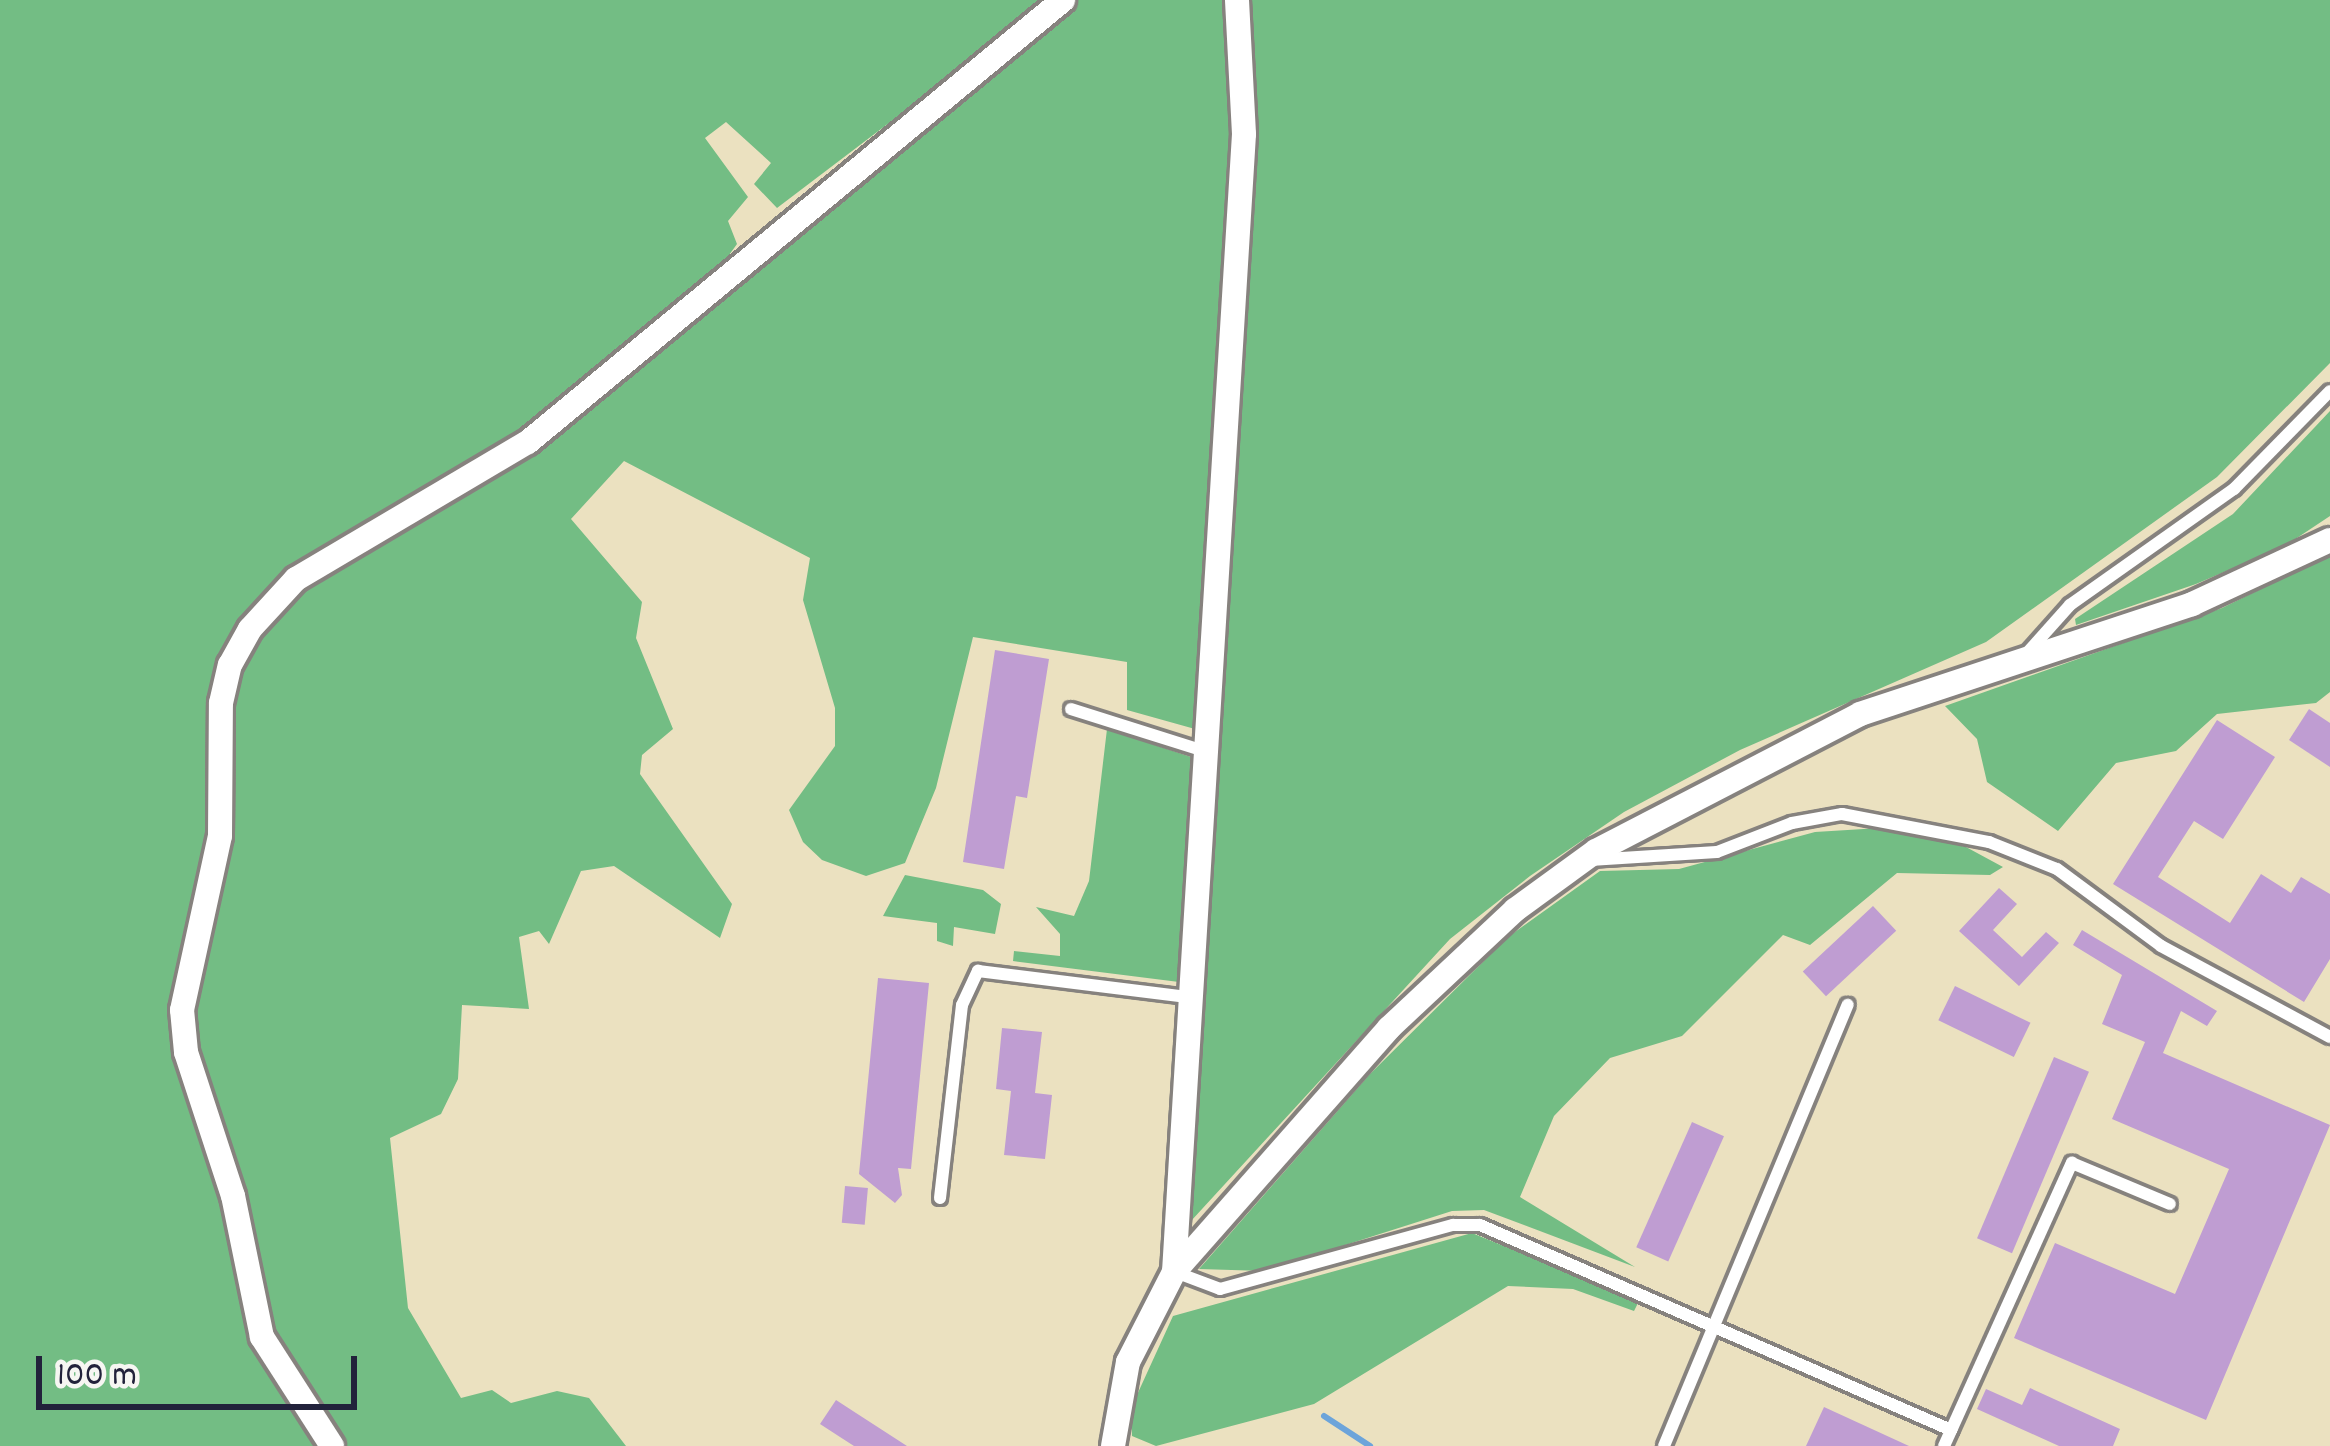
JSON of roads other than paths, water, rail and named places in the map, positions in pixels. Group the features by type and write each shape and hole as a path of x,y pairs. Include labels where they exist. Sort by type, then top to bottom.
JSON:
{"street":[{"path":"332,1446 262,1337 238,1216 187,1052 182,1010 220,836 221,703 230,665 250,629 296,579 528,442 1063,0"},
{"path":"1174,1272 1187,997 1244,134 1238,0"},
{"path":"1113,1446 1128,1362 1174,1272 1389,1028 1515,910 1583,860 1695,794 1860,714 2027,653 2192,604 2330,540"}],"lane":[{"path":"2027,653 2070,605 2234,490 2330,391"},
{"path":"1071,709 1204,751"},
{"path":"1583,860 1717,853 1792,823 1842,814 1989,842 2057,869 2161,946 2330,1037"},
{"path":"940,1198 962,1006 979,971 1187,997"},
{"path":"1664,1446 1709,1323 1848,1005"},
{"path":"1944,1446 2072,1163 2170,1204"},
{"path":"1174,1272 1220,1289 1454,1225 1480,1226 1951,1430"}],"waterway":[{"path":"1324,1416 1370,1446"}]}
